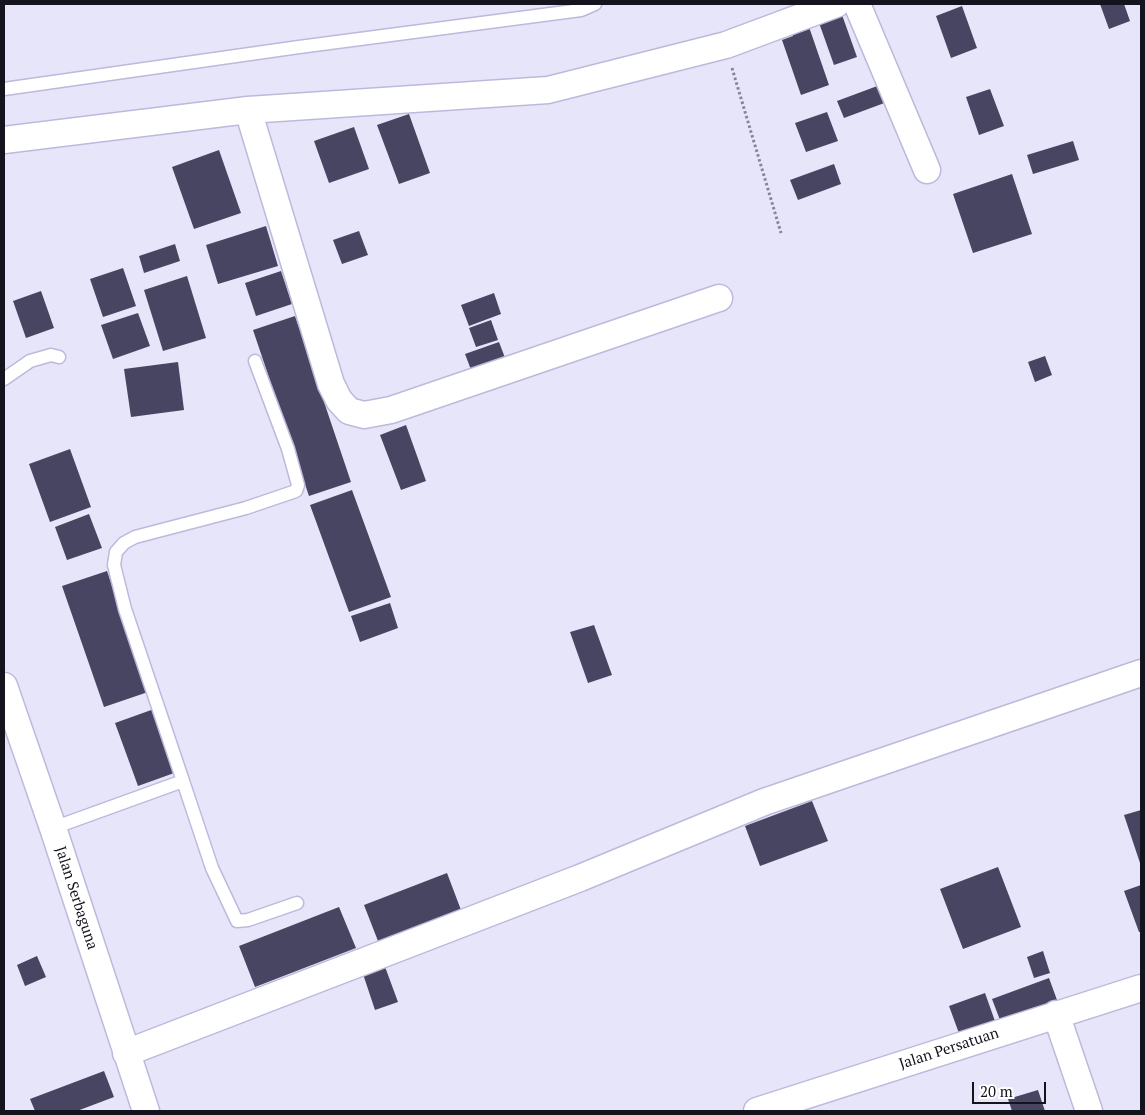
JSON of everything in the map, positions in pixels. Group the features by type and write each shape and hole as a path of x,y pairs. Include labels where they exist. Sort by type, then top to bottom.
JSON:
{"street":[{"path":"4,140 248,110 548,90 726,46 836,4"},
{"path":"857,4 927,170"},
{"path":"248,110 331,384 339,400 349,411 364,415 391,410 719,298"},
{"path":"126,1054 580,878 764,802 1141,673"},
{"name":"Jalan Serbaguna","path":"4,686 54,828 146,1111"},
{"name":"Jalan Persatuan","path":"757,1111 1141,988"},
{"path":"1056,1014 1089,1111"}],"lane":[{"path":"4,89 299,47 582,10 595,4"},
{"path":"4,379 30,361 51,356 59,357"},
{"path":"255,361 288,449 298,488 296,491 246,508 135,537 124,543 116,552 114,565 125,609 212,868 236,921 248,920 297,903"},
{"path":"54,828 183,781"}],"path":[{"path":"726,46 781,233"}],"building":[{"path":"1100,4 1124,4 1130,21 1109,29"},
{"path":"962,6 977,48 951,58 936,16"},
{"path":"841,12 857,57 834,65 818,20"},
{"path":"808,24 829,85 801,95 782,40 793,36 791,31"},
{"path":"880,85 887,102 844,118 837,101"},
{"path":"990,89 1004,126 979,135 966,97"},
{"path":"827,112 838,141 806,152 795,123"},
{"path":"409,114 430,173 399,184 377,125"},
{"path":"354,127 369,169 329,183 314,141"},
{"path":"1073,141 1079,160 1033,174 1027,155"},
{"path":"219,150 241,213 194,229 172,167"},
{"path":"834,164 841,184 798,200 790,180"},
{"path":"1012,174 1032,234 973,253 953,194"},
{"path":"266,226 278,266 218,284 206,245"},
{"path":"359,231 368,255 342,264 333,240"},
{"path":"175,244 180,261 144,273 139,256"},
{"path":"123,268 136,306 103,317 90,279"},
{"path":"281,271 292,304 256,316 245,283"},
{"path":"187,276 206,338 163,351 144,290"},
{"path":"41,291 54,328 26,338 13,301"},
{"path":"494,293 501,314 469,326 461,305"},
{"path":"138,313 150,346 113,359 101,325"},
{"path":"295,316 351,482 309,496 253,330"},
{"path":"491,320 498,340 476,347 469,328"},
{"path":"499,342 507,363 473,375 465,354"},
{"path":"1045,356 1052,375 1035,382 1028,362"},
{"path":"178,362 184,410 131,417 124,369"},
{"path":"406,425 426,481 401,490 380,435"},
{"path":"70,449 91,507 50,522 29,464"},
{"path":"352,490 391,597 349,612 310,505"},
{"path":"89,514 102,548 67,560 55,527"},
{"path":"107,571 148,692 104,707 62,586"},
{"path":"390,603 398,628 360,642 351,616"},
{"path":"594,625 612,675 588,683 570,632"},
{"path":"154,709 177,772 138,786 115,723"},
{"path":"812,801 828,841 760,866 745,826"},
{"path":"1141,810 1141,866 1124,815"},
{"path":"998,867 1021,927 963,949 940,889"},
{"path":"447,873 461,910 378,941 364,905"},
{"path":"1141,885 1141,932 1139,932 1124,891"},
{"path":"339,907 356,948 255,987 239,946"},
{"path":"1043,951 1050,973 1034,978 1027,957"},
{"path":"37,956 46,977 25,986 17,965"},
{"path":"384,964 398,1002 375,1010 362,971"},
{"path":"1049,978 1057,1000 1000,1020 992,999"},
{"path":"985,993 996,1024 960,1036 949,1006"},
{"path":"104,1071 114,1097 77,1111 35,1111 30,1099"},
{"path":"1038,1090 1045,1111 1012,1111 1008,1099"}]}
